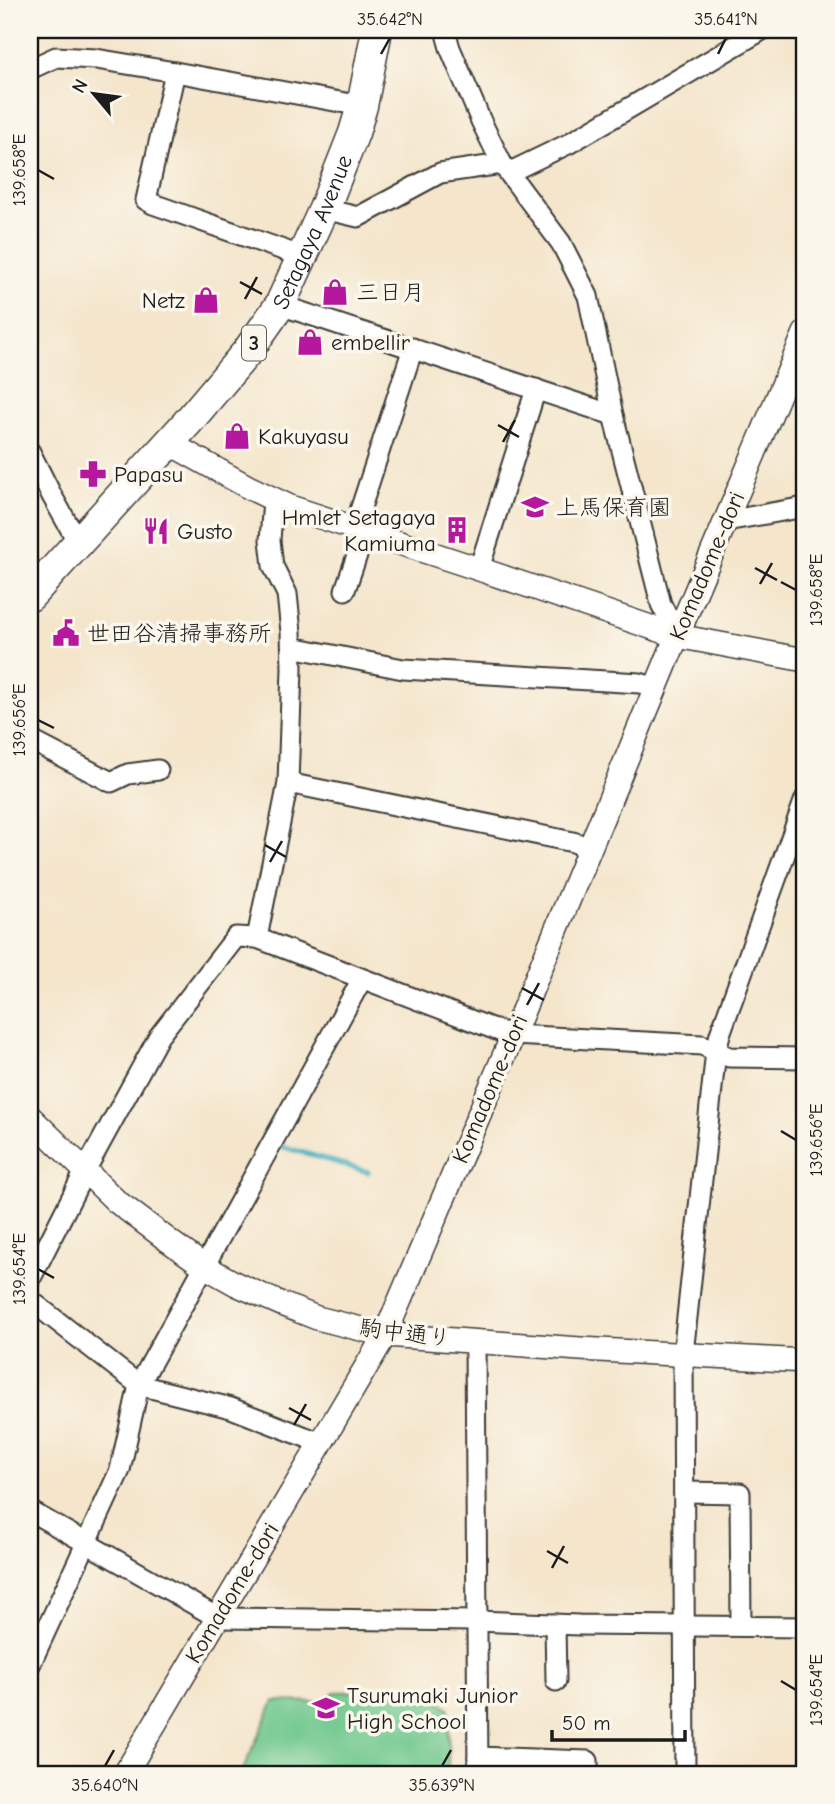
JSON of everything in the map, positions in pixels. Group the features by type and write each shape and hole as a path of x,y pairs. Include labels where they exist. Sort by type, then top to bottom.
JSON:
{"main road":[{"name":"Setagaya Avenue","path":"30,596 169,443 247,352 280,305 344,160 362,106 377,30"}],"street":[{"path":"445,30 481,121 506,168 561,243 588,296 613,415 661,604 677,636"},
{"path":"324,209 358,217 440,173 506,168 568,144 762,30"},
{"path":"30,69 56,57 96,59 362,106"},
{"path":"175,72 146,200 303,257"},
{"path":"280,305 613,415"},
{"name":"Komadome-dori","path":"125,1774 385,1335 805,333"},
{"path":"345,590 413,348"},
{"path":"479,569 536,388"},
{"path":"169,443 273,500 360,531 677,636 805,660"},
{"path":"30,452 79,544"},
{"path":"257,938 288,783 292,647 287,594 273,566 270,540 273,500"},
{"path":"726,522 805,507"},
{"path":"292,647 403,669 640,683 656,688"},
{"path":"30,740 111,782 128,774 158,770"},
{"path":"288,783 573,842 590,848"},
{"path":"685,1774 682,1353 716,1051 805,799"},
{"path":"30,1280 85,1171 159,1037 236,937 257,938 513,1035 702,1045 729,1057 805,1058"},
{"path":"30,1665 120,1471 139,1385 362,979"},
{"name":"駒中通り","path":"30,1117 125,1208 204,1266 236,1284 317,1318 385,1335 805,1362"},
{"path":"30,1300 139,1385 231,1408 321,1443"},
{"path":"475,1341 478,1765 588,1761 588,1774"},
{"path":"684,1492 740,1493 741,1626"},
{"path":"30,1511 218,1618 805,1627"},
{"path":"555,1624 556,1681"}],"green space":[{"path":"420,1690 449,1708 448,1771 444,1774 241,1774 274,1701 327,1702 334,1692"}],"waterway":[{"path":"281,1146 368,1172"}],"place":[{"name":"三日月","path":"335,292"},
{"name":"Netz","path":"206,300"},
{"name":"embellir","path":"310,342"},
{"name":"Kakuyasu","path":"237,436"},
{"name":"Papasu","path":"93,474"},
{"name":"上馬保育園","path":"535,507"},
{"name":"Hmlet Setagaya Kamiuma","path":"457,530"},
{"name":"Gusto","path":"156,531"},
{"name":"世田谷清掃事務所","path":"66,633"},
{"name":"Tsurumaki Junior High School","path":"326,1708"}]}
